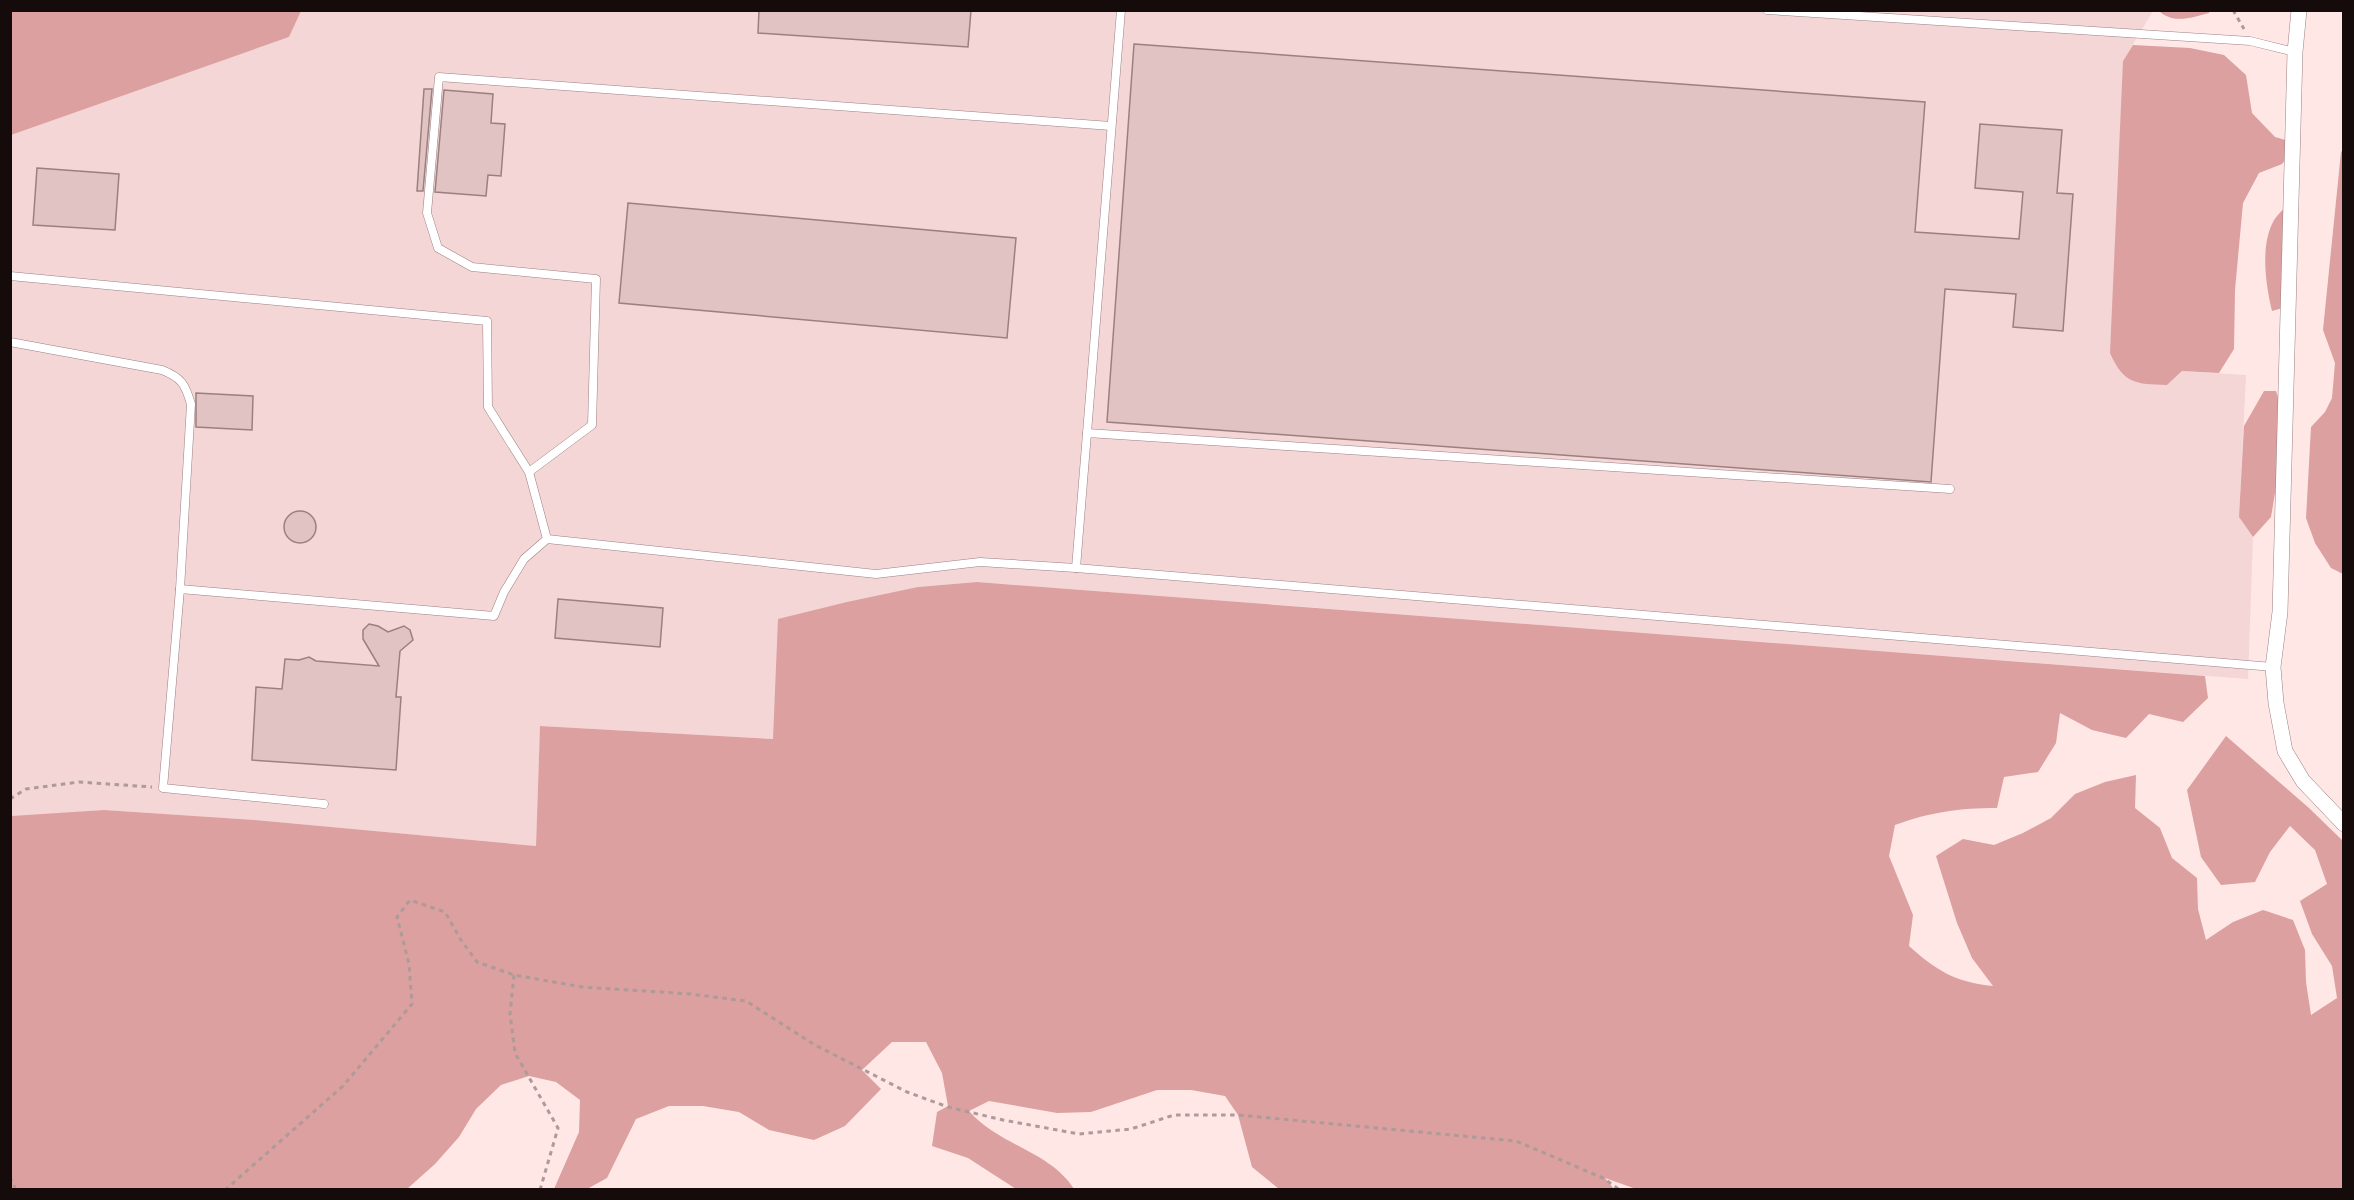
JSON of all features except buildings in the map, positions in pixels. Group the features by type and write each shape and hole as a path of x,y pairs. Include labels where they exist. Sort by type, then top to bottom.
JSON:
{"street":[{"path":"2299,10 2295,52 2281,600 2273,666 2276,703 2285,751 2303,781 2343,824"}],"lane":[{"path":"1076,568 1121,10"},
{"path":"1767,10 2250,41 2295,52"},
{"path":"529,472 592,425 596,279 472,267 438,248 427,213 439,77 1111,126"},
{"path":"10,276 488,321 488,407 529,472 547,540"},
{"path":"10,342 162,370 177,376 186,389 191,404 180,589 163,788 324,804"},
{"path":"1087,433 1950,489"},
{"path":"180,589 494,616 504,592 524,559 547,540 876,574 980,562 1076,568 2273,666"}],"path":[{"path":"10,799 27,789 79,782 163,788"},
{"path":"225,1190 343,1086 411,1004 409,964 397,917 410,900 445,912 477,962 514,975 582,987 690,994 746,1001 815,1045 907,1092 948,1107 1079,1134 1131,1129 1174,1115 1238,1115 1516,1141 1603,1178 1620,1190"},
{"path":"514,975 510,1014 515,1053 558,1128 540,1190"},
{"path":"10,1177 16,1190"}],"shaded area":[{"path":"10,11 301,11 289,37 11,135"},
{"path":"301,11 2153,11 2123,61 2167,385 2182,371 2246,375 2239,517 2253,537 2248,679 977,582 918,587 774,739 540,726 536,846 255,820 104,810 11,817 11,135 289,37"},
{"path":"2159,11 2210,11 2196,17 2176,19"},
{"path":"2133,45 2190,48 2224,55 2246,75 2252,113 2275,137 2299,144 2282,164 2259,173 2243,203 2235,290 2234,349 2219,373 2182,371 2167,385 2139,383 2132,380 2120,371 2110,353 2123,61"},
{"path":"2343,150 2343,574 2331,568 2315,543 2306,518 2311,427 2325,412 2332,398 2335,363 2323,330"},
{"path":"2288,204 2283,308 2272,311 2266,278 2265,255 2273,222"},
{"path":"2264,391 2276,391 2282,410 2279,469 2271,517 2253,537 2239,517 2244,426"},
{"path":"977,582 2205,676 2208,698 2183,722 2149,714 2126,738 2092,730 2060,713 2056,743 2038,772 2004,777 1997,808 1945,812 1895,825 1889,856 1913,915 1909,946 1947,974 1968,982 1993,986 1972,958 1957,923 1936,856 1963,839 1994,845 2051,818 2075,794 2105,782 2136,775 2135,808 2160,828 2172,858 2197,878 2198,909 2206,940 2233,922 2263,910 2293,920 2305,950 2306,982 2311,1015 2337,998 2332,966 2312,934 2300,901 2327,884 2315,850 2290,826 2270,852 2255,882 2221,885 2201,857 2187,790 2226,736 2309,808 2343,841 2343,1189 1639,1190 1605,1178 1614,1189 1279,1189 1252,1167 1238,1115 1225,1096 1191,1090 1157,1090 1091,1112 1057,1113 989,1101 969,1111 994,1132 1052,1166 1074,1189 1016,1189 968,1158 932,1146 937,1112 948,1106 942,1073 926,1042 892,1042 862,1070 881,1089 845,1126 814,1140 769,1130 739,1112 703,1106 669,1106 636,1119 607,1178 587,1189 554,1189 579,1132 580,1100 556,1082 529,1076 501,1085 476,1109 459,1137 435,1164 407,1189 11,1189 12,816 104,810 255,820 536,846 540,726 773,739 778,619 918,587"}]}
